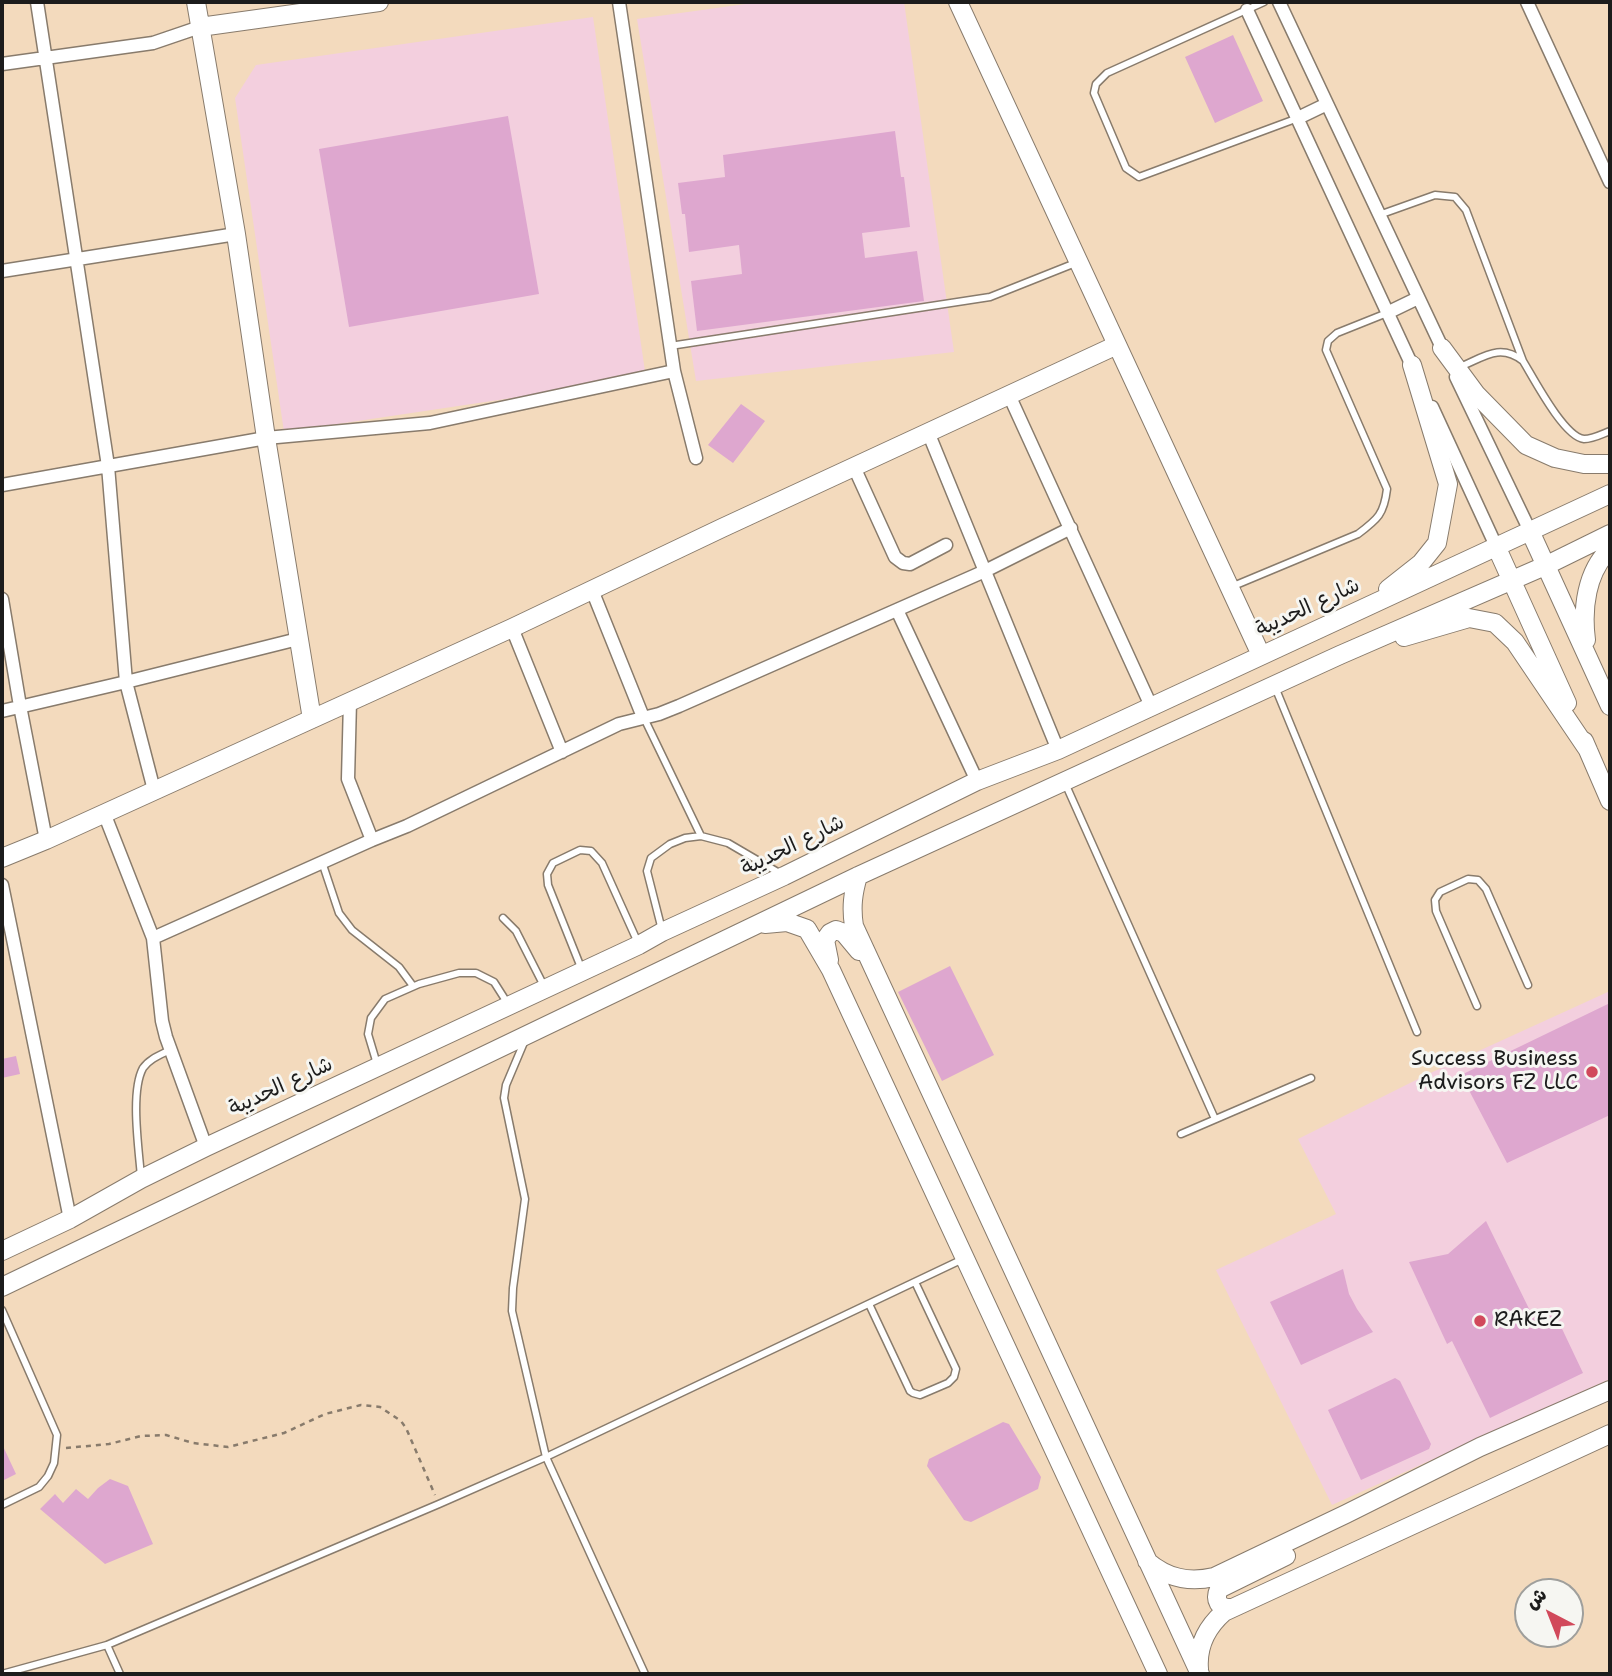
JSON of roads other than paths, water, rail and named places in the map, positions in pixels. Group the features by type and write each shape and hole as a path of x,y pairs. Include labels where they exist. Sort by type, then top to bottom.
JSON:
{"street":[{"path":"37,2 108,466 126,682 154,790"},
{"path":"196,2 236,234 312,719"},
{"path":"2,64 153,43 200,27 379,2"},
{"path":"619,2 674,371 696,458"},
{"path":"958,2 1261,655"},
{"path":"1279,2 1547,565 1610,706"},
{"path":"1527,2 1610,182"},
{"path":"1247,10 1496,546 1610,801"},
{"path":"1298,118 1327,104"},
{"path":"2,271 236,234"},
{"path":"1387,313 1418,298"},
{"path":"2,858 512,628 1117,345"},
{"path":"1442,348 1476,394 1526,445 1555,458 1584,464 1610,464"},
{"path":"1366,607 1421,563 1437,543 1448,484 1412,365"},
{"path":"2,485 266,438 430,423 674,371"},
{"path":"1009,395 1151,706"},
{"path":"928,432 1058,750"},
{"path":"854,467 895,557 902,564 910,564 946,545"},
{"name":"شارع الحديبة","path":"2,1251 70,1219 141,1179 206,1147 639,945 977,781 1058,750 1610,494"},
{"path":"153,938 407,826 619,724 679,706 985,571 1071,528"},
{"path":"2,1287 858,876 1340,655 1547,565 1610,534"},
{"path":"1588,658 1583,619 1588,586 1603,556 1610,549"},
{"path":"592,590 643,717"},
{"path":"2,599 46,840"},
{"path":"897,610 977,781"},
{"path":"1340,655 1469,618 1496,623 1515,642 1588,750"},
{"path":"512,628 562,752"},
{"path":"2,711 298,639"},
{"path":"349,701 348,779 372,840"},
{"path":"104,813 153,938 162,1021 206,1147"},
{"path":"858,876 852,895 854,926 1199,1673"},
{"path":"2,885 70,1219"},
{"path":"758,924 787,922 807,929 831,970 1158,1674"},
{"path":"831,970 825,940 836,930 845,933 877,973"},
{"path":"1146,1560 1166,1574 1190,1580 1214,1577 1480,1447 1610,1390"},
{"path":"1199,1673 1198,1661 1203,1639 1216,1619 1231,1608 1610,1434"},
{"path":"1231,1608 1220,1606 1217,1601 1219,1590 1309,1544 1329,1531 1346,1514"}],"lane":[{"path":"1264,2 1107,73 1096,85 1094,93 1126,168 1139,177 1298,118"},
{"path":"1379,215 1435,195 1455,197 1465,210 1523,361 1563,425 1581,439 1593,438 1610,431"},
{"path":"670,346 990,297 1078,262"},
{"path":"1230,588 1358,534 1374,522 1385,506 1387,489 1326,350 1328,341 1337,333 1387,313"},
{"path":"1457,368 1500,351 1523,361"},
{"path":"1274,685 1417,1032"},
{"path":"643,717 701,836"},
{"path":"1064,781 1215,1119"},
{"path":"662,932 647,871 651,858 670,844 701,836 728,843 784,876"},
{"path":"582,972 548,885 547,874 552,863 580,849 591,851 602,863 639,945"},
{"path":"322,862 339,913 352,930 399,967 413,986"},
{"path":"1477,1006 1436,911 1435,900 1440,892 1468,879 1478,880 1486,888 1528,985"},
{"path":"503,918 516,931 545,989"},
{"path":"378,1067 368,1034 371,1018 385,999 413,986 459,973 476,973 494,982 509,1006"},
{"path":"527,1035 506,1085 504,1098 525,1199 512,1311 545,1457 645,1674"},
{"path":"141,1179 136,1094 143,1069 154,1058 171,1050"},
{"path":"1181,1134 1311,1078"},
{"path":"2,1674 107,1645 439,1504 545,1457 965,1258"},
{"path":"869,1304 910,1391 920,1395 948,1383 954,1377 956,1369 915,1282"},
{"path":"2,1310 57,1435 54,1463 48,1476 38,1488 2,1505"},
{"path":"107,1645 120,1674"}],"place":[{"name":"Success Business Advisors FZ LLC","path":"1592,1072"},
{"name":"RAKEZ","path":"1480,1321"}]}
